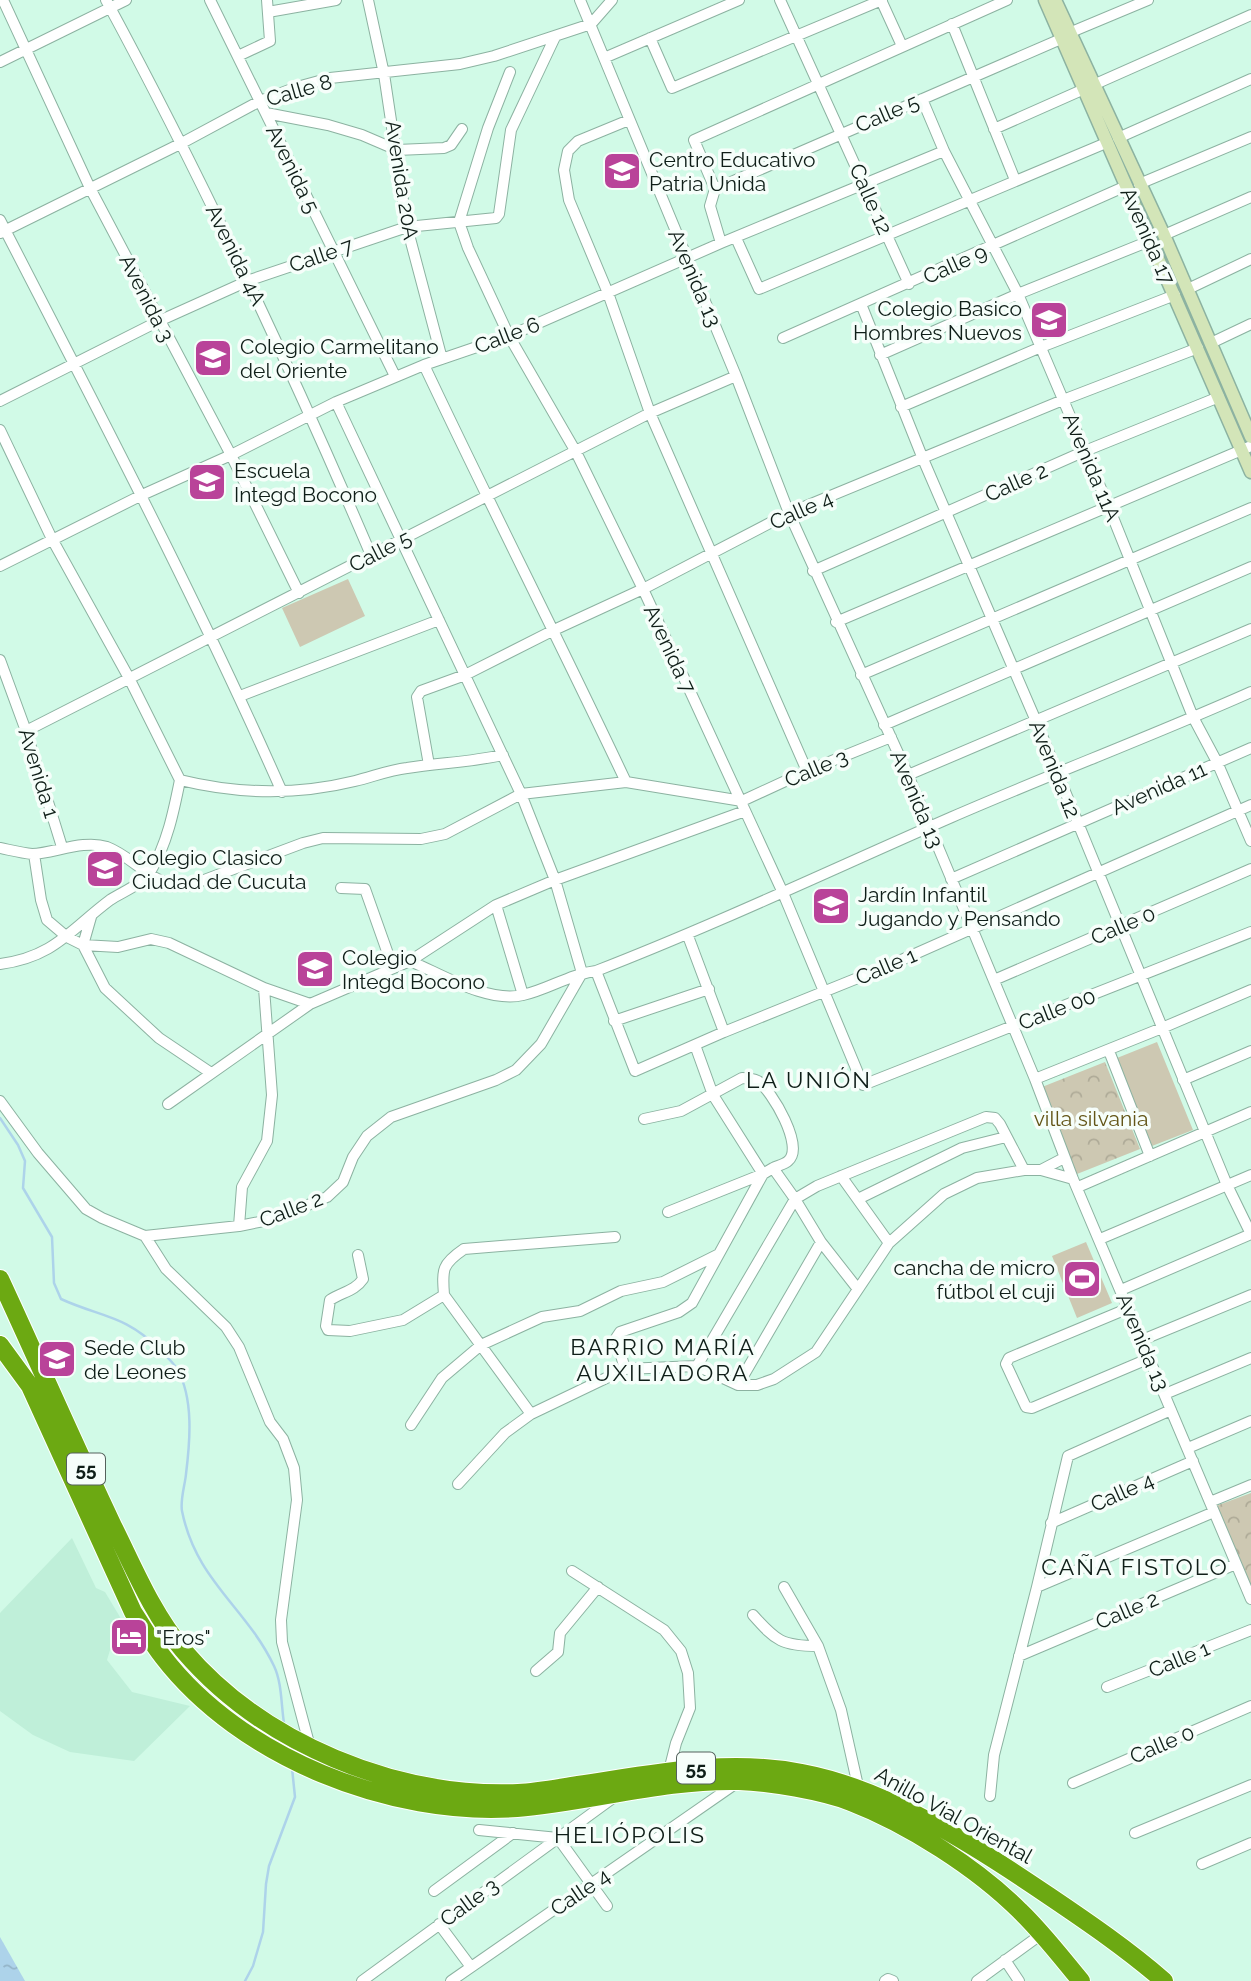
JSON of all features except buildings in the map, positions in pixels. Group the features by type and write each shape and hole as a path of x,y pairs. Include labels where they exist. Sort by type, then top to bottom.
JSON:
{"highway":[{"name":"Anillo Vial Oriental","path":"0,1279 99,1497 152,1606 185,1652 203,1671 259,1717 310,1747 400,1782 476,1792 520,1793 713,1766 801,1772 858,1786 960,1839 1013,1871 1126,1948 1164,1981"},
{"name":"Anillo Vial Oriental","path":"0,1345 30,1386 133,1612 169,1665 188,1685 222,1715 268,1748 356,1786 424,1802 470,1808 516,1808 659,1786 740,1781 793,1788 849,1801 883,1817 952,1857 985,1880 1043,1933 1080,1981"}],"street":[{"name":"Avenida 3","path":"3,0 28,49 90,188 231,455 299,593"},
{"path":"0,62 108,4 126,0"},
{"name":"Avenida 5","path":"210,0 396,376"},
{"path":"238,56 270,41 267,0"},
{"path":"268,12 336,0"},
{"name":"Avenida 20A","path":"368,0 384,74 407,227 442,359"},
{"name":"Avenida 13","path":"580,0 609,55 629,120 736,376 789,513 836,622 908,775 1035,1079 1064,1158 1251,1599"},
{"name":"Calle 8","path":"3,232 260,101 330,78 460,64 555,37 591,23 612,0"},
{"path":"609,55 739,0"},
{"name":"Calle 12","path":"780,0 909,284"},
{"path":"650,38 672,88 881,0 902,46"},
{"path":"721,243 710,206 715,189 694,140 1007,0"},
{"name":"Avenida 17","path":"1045,0 1065,36 1158,237 1181,292 1198,348 1219,397 1247,448 1251,472"},
{"name":"Avenida 17","path":"1055,0 1065,36"},
{"name":"Calle 5","path":"715,189 1148,0"},
{"name":"Avenida 4A","path":"108,4 250,280 311,413 371,555"},
{"path":"993,129 1251,15"},
{"path":"952,24 1015,180"},
{"name":"Calle 7","path":"0,401 159,321 250,280 407,227 496,218 499,214 511,130 555,37"},
{"path":"459,222 488,128 510,72"},
{"path":"736,238 759,289 1112,141 1251,79"},
{"name":"Avenida 11A","path":"922,99 944,151 1018,294 1131,560 1194,717 1217,762 1251,841"},
{"path":"265,113 328,125 362,135 397,150 443,148 451,145 462,129"},
{"path":"629,120 578,141 568,151 564,170 569,200 608,293 650,413 807,771"},
{"name":"Calle 9","path":"783,338 1251,136"},
{"name":"Calle 6","path":"0,566 336,402 396,376 509,336 721,243 944,151"},
{"path":"880,355 1251,197"},
{"path":"0,220 3,232 142,495 240,696 282,792"},
{"name":"Avenida 7","path":"459,222 473,261 509,336 576,452 643,589 783,893 863,1085"},
{"path":"901,407 1041,347 1181,292 1251,259"},
{"name":"Avenida 17","path":"1181,292 1211,343 1251,437"},
{"name":"Avenida 12","path":"860,304 901,407 1036,721 1227,1185 1251,1234"},
{"path":"1211,343 1251,324"},
{"name":"Calle 4","path":"429,765 418,697 421,691 465,675 643,589 789,513 1063,400 1198,348"},
{"path":"425,365 626,782"},
{"name":"Calle 5","path":"26,731 650,413 736,376"},
{"name":"Calle 2","path":"813,570 1085,451 1219,397"},
{"path":"336,402 521,794 555,880 582,973"},
{"path":"0,430 51,539 128,677 180,780 168,828 149,874 52,947 35,957 0,964"},
{"path":"836,622 1247,448"},
{"path":"861,675 1251,508"},
{"path":"884,725 1251,567"},
{"path":"240,696 439,620"},
{"path":"908,775 1251,629"},
{"name":"Avenida 1","path":"0,660 26,731 62,847"},
{"path":"410,961 492,997 523,995 688,936 929,827 1251,692"},
{"name":"Calle 3","path":"168,1104 268,1031 310,1004 410,961 496,905 743,806 807,771 891,737"},
{"name":"Avenida 11","path":"951,879 1251,748"},
{"path":"180,780 215,789 282,792 353,782 404,768 503,755"},
{"path":"0,848 34,854 62,847 97,845 108,848 173,887 188,886 323,838 421,839 445,834 521,794 626,782 743,806"},
{"name":"Calle 1","path":"614,1021 635,1071 890,965 1251,806"},
{"path":"34,854 52,947"},
{"name":"Calle 0","path":"994,980 1251,869"},
{"path":"341,888 365,889 393,968"},
{"path":"496,905 523,995"},
{"path":"91,916 83,945 105,988 159,1038 211,1073"},
{"path":"47,920 67,937 83,945 118,947 151,939 169,943 264,988 310,1004"},
{"name":"Calle 00","path":"863,1085 1251,932"},
{"path":"688,936 724,1032"},
{"path":"596,971 614,1021 709,989"},
{"name":"Calle 2","path":"145,1236 239,1226 274,1219 327,1197 343,1182 353,1157 367,1136 391,1117 496,1080 516,1070 541,1044 582,973"},
{"path":"239,1226 242,1187 267,1141 272,1095 264,988"},
{"path":"1035,1079 1251,990"},
{"path":"695,1045 713,1095 763,1174"},
{"path":"1108,1051 1150,1156"},
{"path":"1184,1080 1251,1051"},
{"path":"644,1119 681,1111 742,1078 751,1077 761,1083 791,1134 793,1153 789,1161 668,1212"},
{"path":"0,1101 38,1153 86,1209 145,1236 166,1269 226,1327 239,1347 270,1422 283,1439 295,1468 297,1500 282,1620 282,1642 310,1747"},
{"path":"458,1485 505,1433 531,1414 625,1370 697,1366 738,1385 757,1385 774,1379 816,1352 889,1243 944,1194 977,1178 1024,1170 1041,1170 1075,1183 1150,1156 1251,1112"},
{"path":"697,1366 795,1199 817,1186 986,1117 995,1118 1024,1170"},
{"path":"858,1199 962,1148 1006,1137"},
{"path":"1041,1170 1064,1158"},
{"path":"773,1168 821,1242 857,1288"},
{"path":"625,1370 616,1338 620,1332 679,1312 692,1303 763,1174"},
{"path":"1100,1239 1251,1175"},
{"path":"841,1176 889,1243"},
{"path":"1121,1290 1251,1234"},
{"path":"531,1414 444,1295 442,1276 447,1261 464,1249 615,1237"},
{"path":"738,1385 821,1242"},
{"path":"411,1425 442,1378 481,1345 542,1317 580,1311 621,1290 663,1282 719,1254"},
{"path":"358,1255 363,1279 354,1289 342,1292 330,1300 326,1326 328,1330 362,1329 403,1320 444,1295"},
{"path":"1142,1340 1251,1295"},
{"path":"1129,1308 1009,1357 1006,1364 1026,1407 1032,1408 1150,1358"},
{"path":"1165,1394 1251,1358"},
{"path":"990,1796 994,1755 1068,1456 1171,1410"},
{"path":"1188,1448 1251,1421"},
{"name":"Calle 4","path":"1051,1524 1193,1461"},
{"path":"1037,1587 1212,1507 1251,1485"},
{"name":"Calle 2","path":"1018,1656 1236,1564"},
{"path":"572,1571 664,1630 681,1651 688,1673 690,1708 669,1771"},
{"path":"536,1671 558,1652 560,1633 598,1587"},
{"path":"784,1587 818,1646 841,1710 858,1786"},
{"path":"753,1615 774,1638 795,1646 818,1646"},
{"name":"Calle 1","path":"1107,1687 1251,1630"},
{"name":"Calle 0","path":"1073,1783 1251,1706"},
{"name":"Calle 4","path":"450,1981 740,1781"},
{"path":"700,1783 709,1802"},
{"path":"1135,1833 1251,1785"},
{"name":"Calle 3","path":"362,1981 619,1793"},
{"path":"562,1802 575,1818 576,1824"},
{"path":"479,1829 558,1838 607,1906"},
{"path":"434,1891 513,1833"},
{"path":"1202,1864 1251,1843"},
{"path":"439,1924 471,1967"},
{"path":"977,1981 1043,1933"},
{"path":"1005,1960 1019,1981"},
{"path":"886,1981 893,1981"}],"shaded area":[{"path":"72,1538 96,1588 105,1592 120,1617 107,1660 132,1692 190,1706 134,1761 70,1752 33,1735 0,1711 0,1613"}],"green space":[{"path":"348,579 365,616 300,647 282,608"},
{"path":"1157,1042 1193,1130 1152,1146 1117,1058"},
{"name":"villa silvania","path":"1105,1062 1140,1149 1077,1174 1042,1087"},
{"name":"cancha de micro fútbol el cuji","path":"1086,1242 1112,1303 1077,1318 1052,1256"},
{"path":"1251,1493 1251,1591 1213,1507"}],"water":[{"path":"0,1937 25,1981 0,1981"}],"waterway":[{"path":"0,1118 25,1161 23,1188 52,1237 54,1283 61,1299 135,1329 177,1369 188,1407 189,1434 182,1511 189,1535 210,1575 263,1645 274,1666 280,1686 284,1723"},
{"path":"245,1981 253,1966 263,1932 269,1866 295,1797 292,1768"}],"place":[{"name":"Centro Educativo Patria Unida","path":"622,171"},
{"name":"Colegio Basico Hombres Nuevos","path":"1049,320"},
{"name":"Colegio Carmelitano del Oriente","path":"213,358"},
{"name":"Escuela Integd Bocono","path":"207,482"},
{"name":"Colegio Clasico Ciudad de Cucuta","path":"105,869"},
{"name":"Jardín Infantil Jugando y Pensando","path":"831,906"},
{"name":"Colegio Integd Bocono","path":"315,969"},
{"name":"cancha de micro fútbol el cuji","path":"1082,1279"},
{"name":"Sede Club de Leones","path":"57,1359"},
{"name":"\"Eros\"","path":"129,1637"}],"district":[{"name":"LA UNIÓN","path":"809,1079"},
{"name":"BARRIO MARÍA AUXILIADORA","path":"663,1359"},
{"name":"CAÑA FISTOLO","path":"1135,1566"},
{"name":"HELIÓPOLIS","path":"630,1834"}]}
